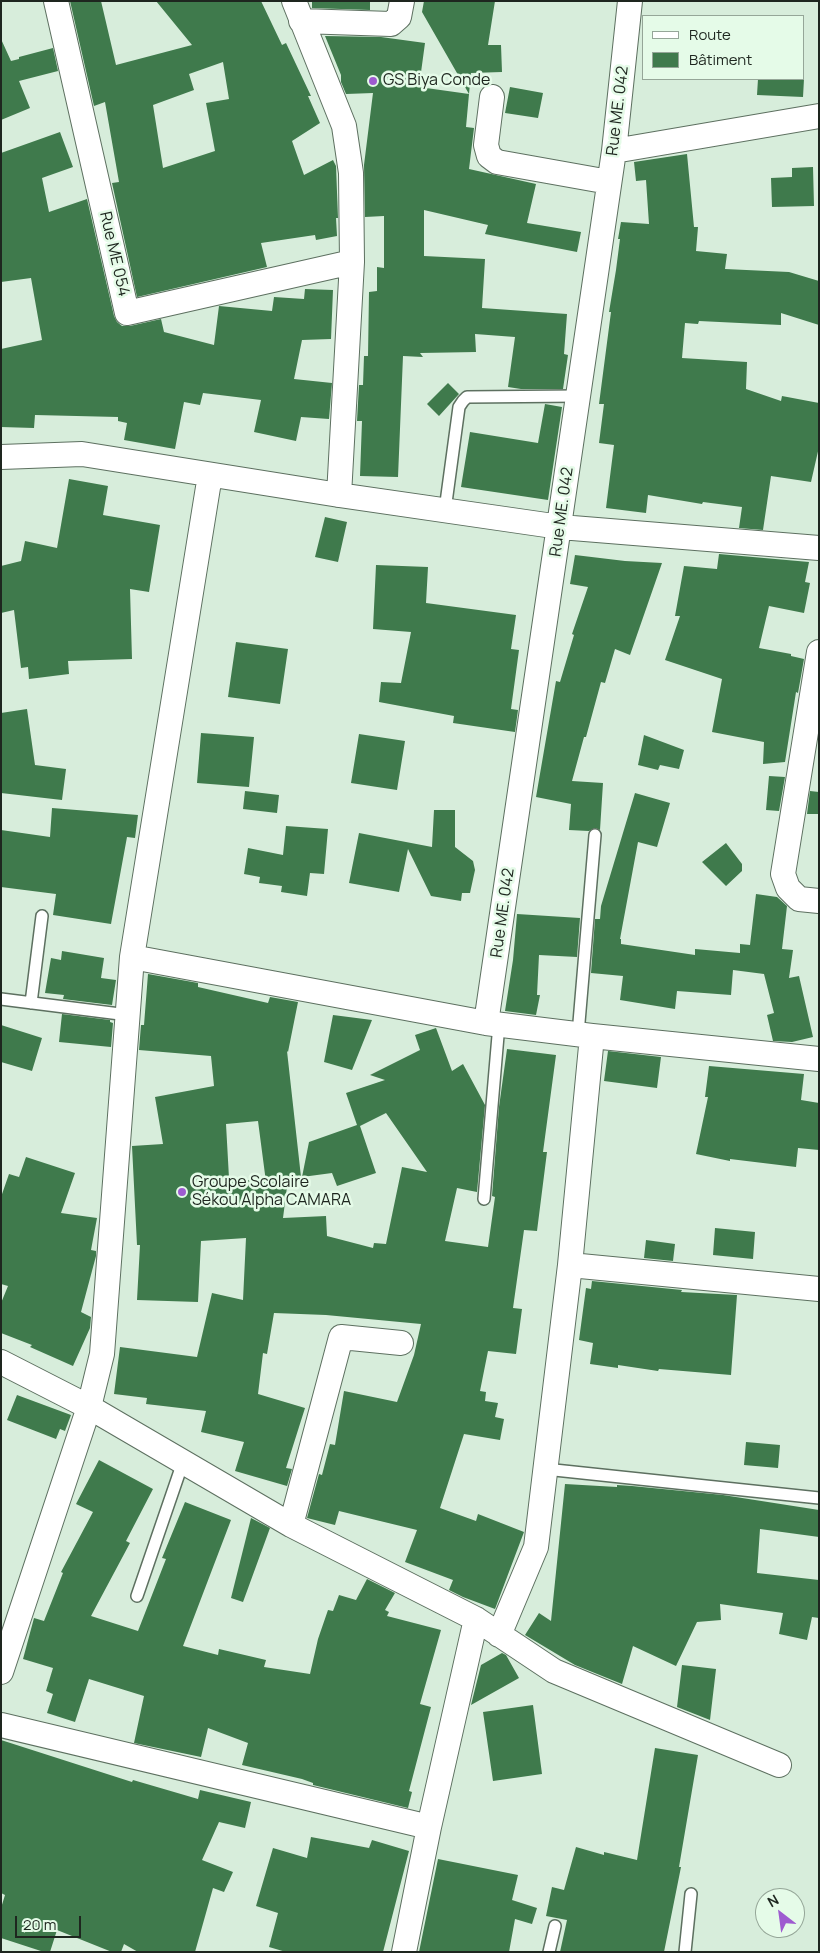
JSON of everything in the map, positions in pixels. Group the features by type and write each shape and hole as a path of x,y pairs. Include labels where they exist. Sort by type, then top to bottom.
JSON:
{"street":[{"name":"Rue ME 054","path":"56,1 128,313 352,262"},
{"path":"297,11 391,24 399,17 402,1"},
{"name":"Rue ME. 042","path":"493,1023 578,396 614,151 630,1"},
{"path":"297,11 344,126 351,173 352,262 339,495"},
{"path":"492,97 486,145 489,156 497,162 609,182"},
{"path":"614,151 819,116"},
{"path":"1,458 82,454 339,495 560,527 819,548"},
{"path":"1,1672 89,1407 102,1354 132,957 210,475"},
{"path":"819,652 783,874 788,888 798,898 819,901"},
{"path":"132,957 493,1023 585,1035 819,1059"},
{"path":"499,1635 536,1547 570,1265 585,1035"},
{"path":"570,1265 819,1289"},
{"path":"291,1525 340,1337 401,1343"},
{"path":"1,1362 89,1407 291,1525 476,1619 554,1671 779,1764"},
{"path":"404,1952 429,1827 476,1619"},
{"path":"1,1725 429,1827"}],"lane":[{"path":"445,510 459,407 462,401 467,397 578,396"},
{"path":"585,1035 595,835"},
{"path":"31,1003 42,916"},
{"path":"1,999 128,1015"},
{"path":"484,1199 493,1023"},
{"path":"137,1596 182,1462"},
{"path":"546,1469 819,1498"},
{"path":"685,1952 692,1894"},
{"path":"549,1952 555,1926"}],"building":[{"path":"70,1 101,1 116,65 192,45 156,1 261,1 282,45 286,43 311,96 308,96 320,123 292,141 304,175 333,160 336,166 337,236 316,240 315,235 261,243 267,267 137,297 112,183 119,182 105,102 94,106","holes":["223,62 229,99 206,103 215,151 163,168 153,105 194,90 189,74"]},
{"path":"312,1 370,1 370,10 312,8"},
{"path":"424,1 495,1 488,45 501,45 502,72 471,73 469,94 422,12"},
{"path":"325,36 381,37 425,43 419,87 469,94 466,127 474,128 469,169 536,184 527,223 581,232 577,252 485,234 488,225 424,210 424,256 485,259 482,308 567,314 564,354 568,355 563,389 521,389 508,387 515,337 475,334 476,352 420,353 423,357 403,356 398,477 360,476 362,421 357,421 359,385 363,385 364,356 368,356 369,292 377,291 377,267 384,268 384,216 365,217 364,165 373,93 346,94 341,82 341,75"},
{"path":"1,39 11,61 53,48 58,71 19,81 30,108 1,120"},
{"path":"758,80 804,80 803,97 757,95"},
{"path":"510,87 543,93 538,118 505,113"},
{"path":"60,132 73,167 42,178 49,212 87,199 114,316 122,326 161,319 164,332 214,345 219,306 272,311 274,297 304,299 305,289 333,290 331,339 302,340 294,379 332,383 329,419 301,417 296,441 254,432 261,400 203,393 200,405 184,402 175,449 124,440 127,423 118,421 118,417 35,415 34,428 1,427 1,349 42,340 31,278 1,282 1,153"},
{"path":"687,154 694,227 698,227 696,251 727,254 725,269 789,272 819,281 819,325 781,313 781,325 699,321 698,324 685,323 682,358 747,362 746,389 781,401 782,396 819,403 819,447 811,482 771,476 763,530 739,528 742,507 703,502 702,504 648,495 646,513 606,508 614,445 599,443 604,404 599,404 611,312 609,312 620,239 618,239 621,222 649,224 646,180 636,181 634,162"},
{"path":"813,167 814,206 772,207 771,178 792,177 792,168"},
{"path":"448,383 459,394 439,416 427,404"},
{"path":"545,404 562,407 548,500 461,487 470,432 538,443"},
{"path":"69,479 108,486 103,515 160,525 149,592 130,589 132,659 68,661 69,674 29,679 28,667 21,668 14,610 1,613 1,566 21,561 25,541 57,548"},
{"path":"325,517 347,522 338,562 315,557"},
{"path":"719,554 809,562 805,582 810,583 804,613 769,606 759,648 791,654 791,656 804,659 798,693 796,692 785,762 763,764 764,742 712,732 722,679 665,660 680,616 675,616 684,566 717,569"},
{"path":"575,555 662,563 630,655 615,649 605,683 601,682 572,781 603,783 600,830 595,828 589,831 569,830 571,804 536,797 556,681 560,682 574,635 572,634 588,587 570,584"},
{"path":"376,565 428,567 426,603 516,615 511,649 519,650 511,709 518,710 515,732 453,723 454,716 379,702 381,682 401,683 411,632 373,629"},
{"path":"236,642 288,649 280,704 228,697"},
{"path":"27,709 35,765 66,769 62,800 1,793 1,713"},
{"path":"201,733 254,737 249,787 197,783"},
{"path":"359,734 405,741 397,790 351,783"},
{"path":"644,735 684,750 679,769 660,765 658,770 638,765"},
{"path":"769,776 785,777 779,811 766,810"},
{"path":"245,791 279,795 277,813 243,809"},
{"path":"810,791 819,792 819,814 807,814"},
{"path":"635,793 670,803 657,847 638,842 620,939 621,944 695,955 695,949 740,953 740,944 750,945 756,894 777,897 787,906 782,949 793,950 789,978 799,976 813,1037 792,1042 773,1041 767,1015 774,1013 764,974 733,970 731,995 677,991 675,1009 620,1000 623,976 591,973 595,919 600,919 601,906"},
{"path":"52,808 138,815 135,838 127,837 111,924 53,915 56,894 1,887 1,830 50,837"},
{"path":"434,810 455,810 455,847 473,861 475,870 470,893 462,893 461,901 431,896 408,849 399,892 349,883 359,833 432,847"},
{"path":"286,826 328,829 324,874 310,873 307,896 281,892 282,886 259,883 260,877 244,874 248,848 283,855"},
{"path":"726,843 742,864 742,871 726,886 702,862"},
{"path":"517,914 580,918 577,957 539,955 537,995 540,995 536,1015 505,1011 513,960"},
{"path":"62,951 104,958 101,978 116,980 112,1005 63,999 64,995 45,993 51,958 61,960"},
{"path":"148,974 198,983 198,987 268,1003 270,997 298,1002 287,1051 301,1177 288,1179 283,1218 326,1216 327,1236 373,1248 374,1243 386,1244 402,1167 427,1172 386,1113 360,1126 376,1173 337,1186 332,1173 302,1177 309,1142 357,1125 346,1093 385,1080 370,1075 420,1050 415,1035 436,1028 452,1071 463,1064 485,1105 477,1192 457,1188 445,1241 488,1247 495,1197 492,1196 499,1107 507,1049 556,1055 543,1152 547,1152 537,1231 524,1230 513,1308 522,1309 516,1354 488,1351 480,1391 486,1392 485,1401 498,1403 495,1417 504,1419 500,1440 464,1434 440,1508 476,1521 478,1514 524,1532 495,1609 449,1590 453,1580 405,1562 417,1530 339,1511 335,1525 307,1518 319,1474 322,1475 330,1444 335,1445 344,1391 397,1402 414,1355 421,1324 326,1315 274,1313 267,1354 263,1353 258,1394 305,1408 286,1468 292,1469 287,1486 235,1471 244,1442 201,1432 206,1411 146,1404 147,1398 114,1394 120,1347 197,1357 212,1293 243,1300 246,1238 201,1241 198,1302 137,1300 140,1245 137,1245 132,1146 163,1144 155,1097 214,1086 211,1056 139,1050 141,1025 144,1025","holes":["258,1121 266,1182 229,1178 226,1124"]},
{"path":"62,1014 110,1020 113,1023 111,1047 59,1042"},
{"path":"333,1015 372,1020 352,1070 324,1062"},
{"path":"1,1025 42,1038 32,1071 1,1062"},
{"path":"608,1051 661,1057 657,1088 604,1081"},
{"path":"709,1066 804,1074 801,1100 819,1103 819,1150 798,1148 796,1167 730,1159 730,1161 696,1154 708,1097 705,1097"},
{"path":"26,1157 75,1173 61,1213 97,1218 91,1250 96,1251 96,1256 81,1312 91,1317 90,1328 73,1366 30,1347 32,1345 1,1333 1,1303 8,1286 1,1284 1,1197 9,1174 19,1177"},
{"path":"715,1228 755,1232 753,1259 713,1255"},
{"path":"646,1240 675,1244 673,1261 644,1258"},
{"path":"592,1281 682,1290 681,1292 737,1295 731,1375 659,1369 658,1371 618,1365 618,1368 590,1364 593,1343 579,1340 586,1288 591,1289"},
{"path":"17,1395 71,1415 65,1431 60,1429 56,1439 7,1420"},
{"path":"746,1442 780,1445 778,1468 744,1465"},
{"path":"99,1460 153,1489 126,1541 130,1543 91,1616 138,1631 166,1559 162,1558 185,1502 231,1520 183,1646 218,1655 219,1649 266,1660 264,1667 310,1674 318,1639 328,1610 333,1611 339,1595 356,1600 367,1579 395,1593 385,1610 389,1612 387,1616 441,1630 420,1704 431,1707 409,1791 412,1792 408,1808 313,1785 313,1783 302,1779 242,1765 248,1743 208,1728 201,1757 134,1743 144,1696 89,1679 75,1722 47,1713 53,1694 46,1691 53,1668 23,1659 34,1618 44,1621 63,1573 61,1572 93,1512 76,1504"},
{"path":"565,1484 632,1486 723,1495 819,1510 819,1537 760,1529 757,1573 819,1580 819,1618 812,1617 807,1640 779,1634 783,1613 720,1604 721,1620 697,1622 676,1666 633,1646 622,1684 575,1665 525,1635 539,1613 551,1621"},
{"path":"251,1518 270,1528 243,1602 231,1598"},
{"path":"502,1653 506,1655 519,1678 471,1705 481,1665"},
{"path":"682,1665 716,1669 710,1720 677,1707"},
{"path":"533,1705 542,1774 493,1781 483,1712"},
{"path":"1,1740 132,1782 133,1780 198,1799 200,1790 251,1802 245,1828 219,1822 202,1860 233,1872 224,1892 213,1888 195,1952 138,1952 124,1944 121,1952 112,1952 57,1930 50,1952 44,1952 1,1938 1,1908 5,1895 1,1893"},
{"path":"655,1748 698,1755 679,1867 681,1867 664,1952 560,1952 567,1920 546,1916 552,1887 564,1890 576,1847 604,1855 604,1852 637,1860"},
{"path":"311,1837 369,1848 372,1840 409,1851 383,1952 286,1952 269,1947 278,1913 256,1906 273,1848 307,1858"},
{"path":"438,1859 518,1875 512,1900 537,1908 532,1924 515,1919 509,1952 419,1952"}],"place":[{"name":"GS Biya Conde","path":"373,81"},
{"name":"Groupe Scolaire Sékou Alpha CAMARA","path":"182,1192"}]}
